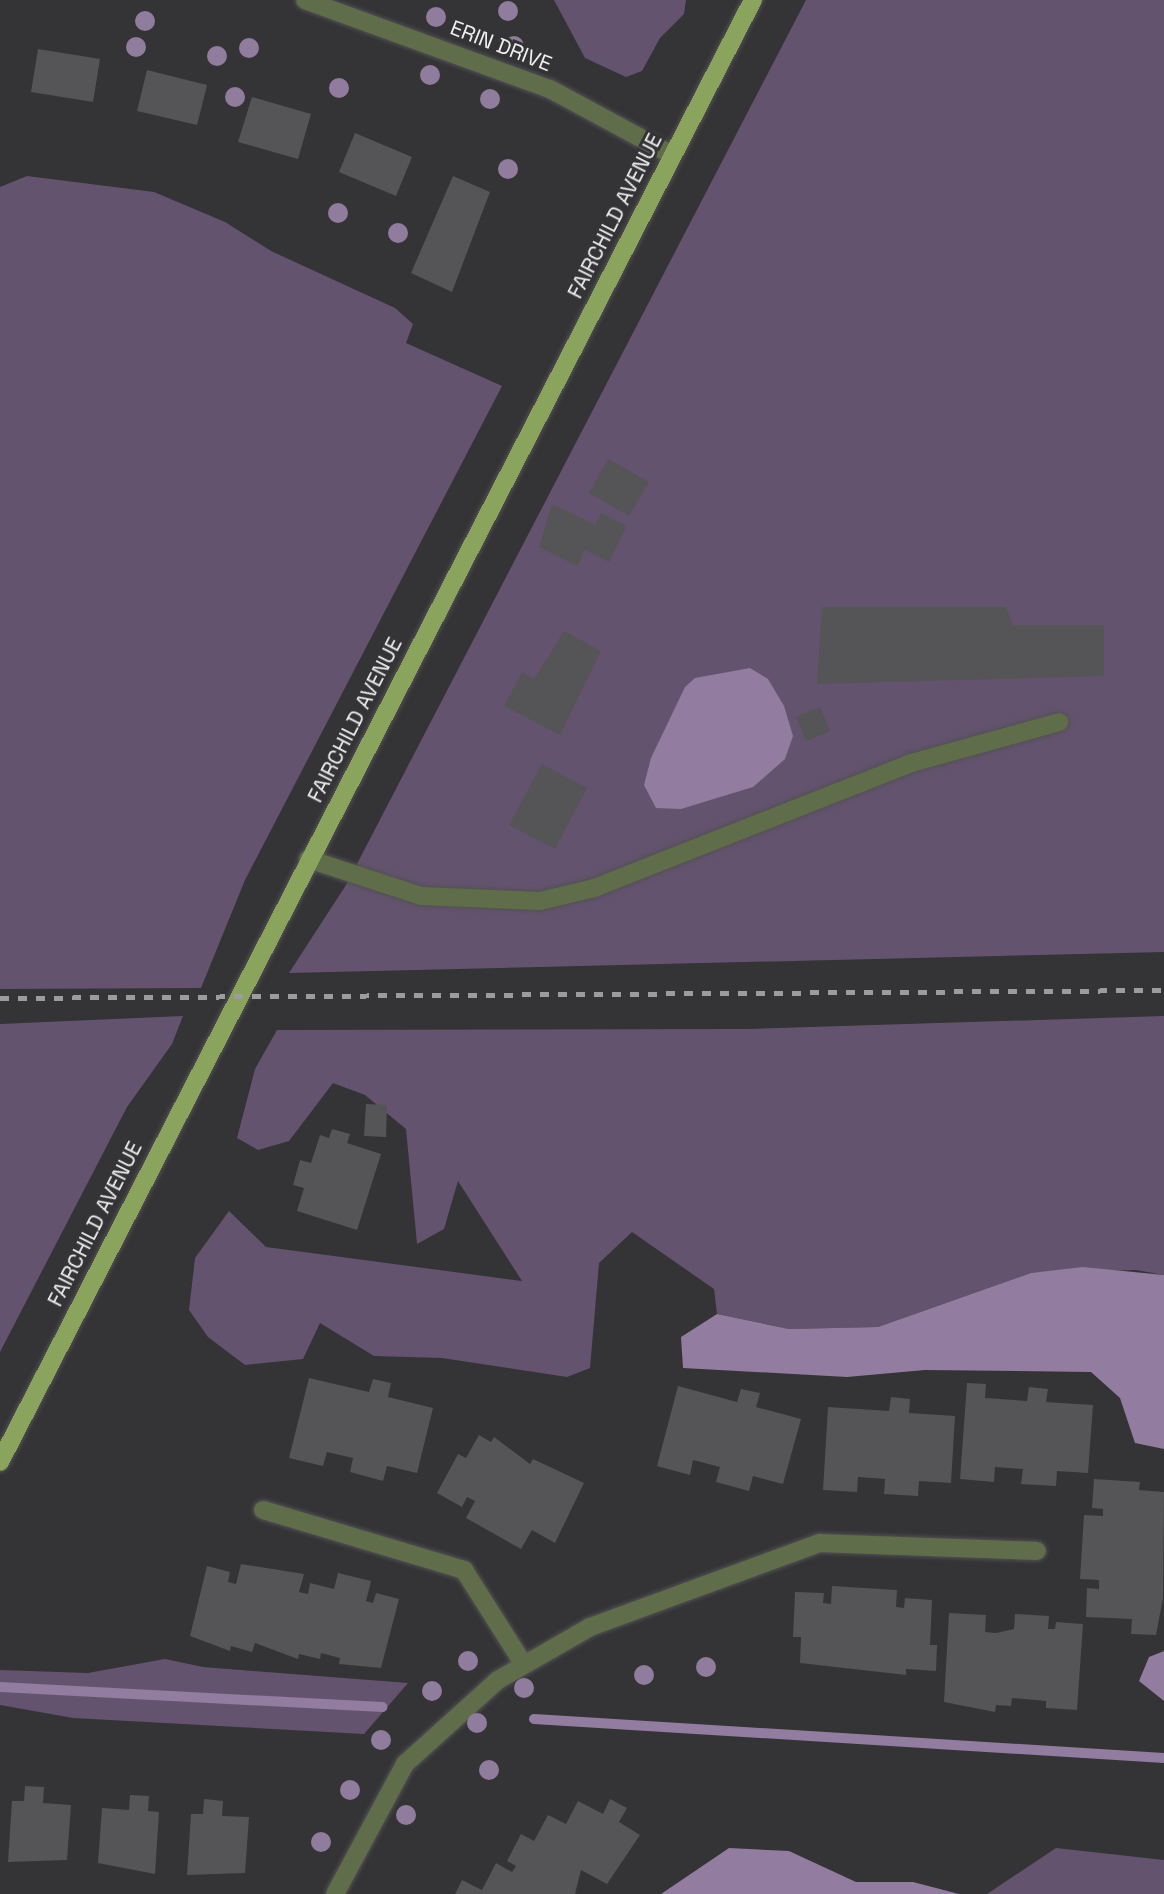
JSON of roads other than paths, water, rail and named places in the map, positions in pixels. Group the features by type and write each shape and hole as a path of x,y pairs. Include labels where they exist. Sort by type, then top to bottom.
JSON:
{"main road":[{"name":"FAIRCHILD AVENUE","path":"0,1462 308,859 753,0"}],"street":[{"name":"ERIN DRIVE","path":"305,0 550,89 672,155"},
{"path":"308,859 421,896 540,901 594,888 908,764 1059,722"},
{"path":"263,1510 464,1570 524,1665"},
{"path":"335,1894 405,1764 498,1680 590,1627 696,1591 820,1543 1037,1551"}],"waterway":[{"path":"0,1687 382,1707"},
{"path":"534,1719 1164,1758"}],"railway":[{"path":"0,998 1164,990"}]}
